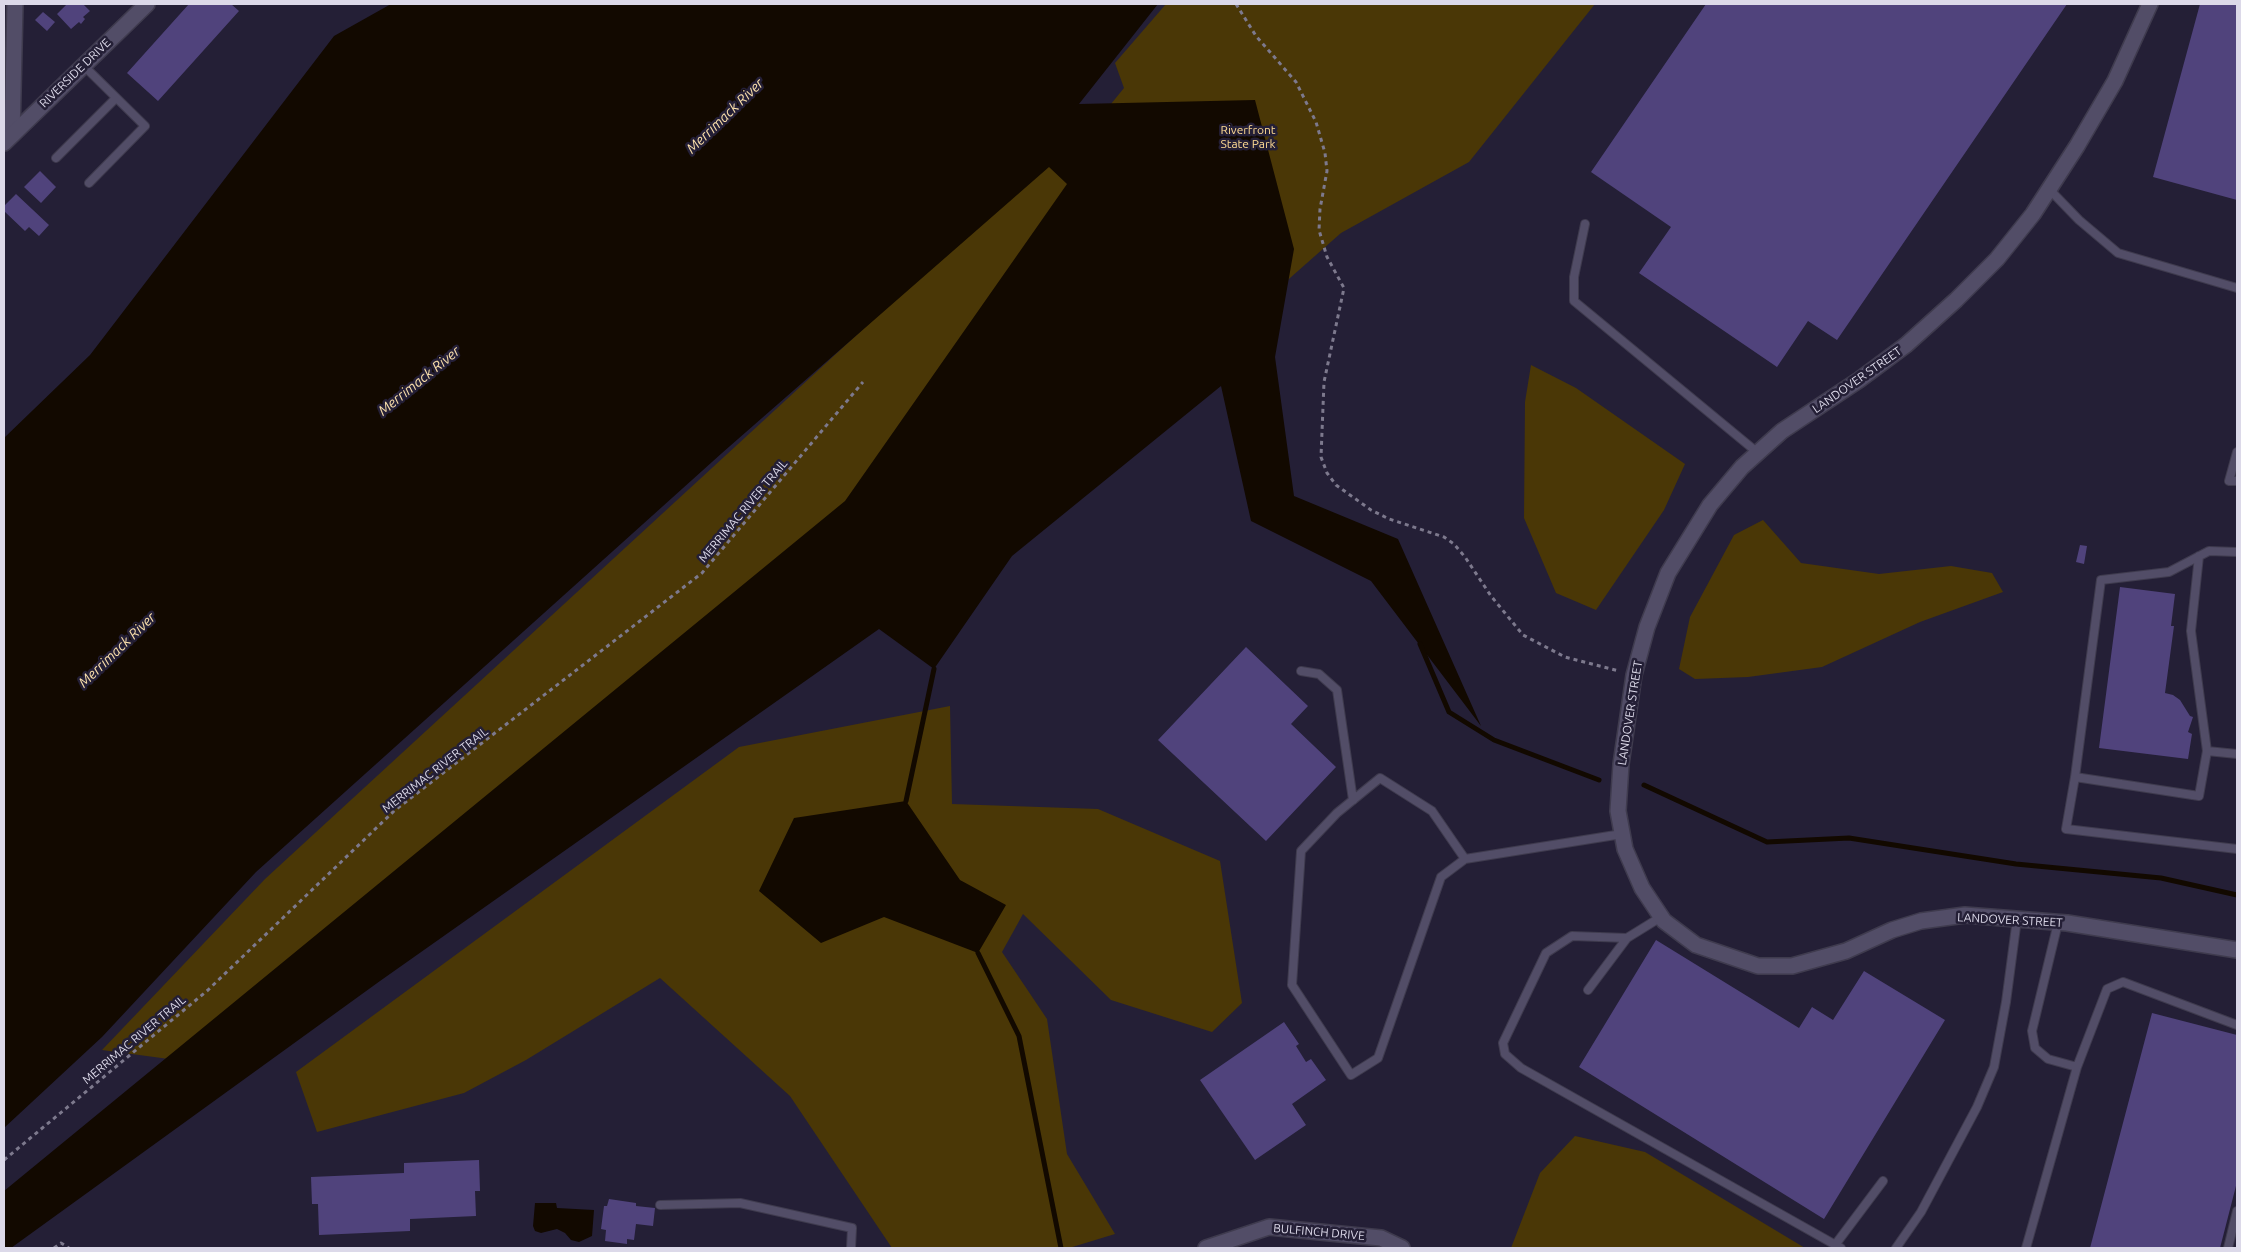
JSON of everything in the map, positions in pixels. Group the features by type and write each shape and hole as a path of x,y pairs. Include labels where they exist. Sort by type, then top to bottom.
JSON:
{"street":[{"path":"6,137 15,4"},
{"name":"RIVERSIDE DRIVE","path":"6,137 147,4"},
{"name":"LANDOVER STREET","path":"2150,4 2116,81 2033,214 1997,259 1906,345 1782,431 1742,467 1710,505 1668,574 1647,627 1634,675 1621,764 1618,811 1625,849 1642,888 1661,916 1696,945 1758,966 1792,966 1846,951 1892,930 1920,921 1964,915 2058,923 2237,950"},
{"name":"BULFINCH DRIVE","path":"1206,1248 1269,1227 1381,1238 1402,1248"}],"lane":[{"path":"84,65 145,126 89,182"},
{"path":"56,158 116,98"},
{"path":"2049,189 2079,220 2118,253 2237,288"},
{"path":"1585,224 1574,277 1574,301 1758,453"},
{"path":"2237,452 2229,481 2237,482"},
{"path":"2237,552 2209,551 2169,572 2101,580 2066,829 2237,849"},
{"path":"2074,777 2199,796 2207,751 2191,631 2199,556"},
{"path":"1301,671 1319,674 1337,690 1353,800"},
{"path":"2207,751 2237,754"},
{"path":"1465,859 1432,811 1380,778 1337,813 1301,851 1292,985 1351,1075 1378,1058 1440,877 1465,859 1622,834"},
{"path":"1588,990 1627,938 1661,916"},
{"path":"1896,1248 1920,1212 1977,1107 1994,1067 2006,1002 2017,919"},
{"path":"2058,923 2032,1031 2035,1048 2048,1059 2077,1067"},
{"path":"1627,938 1572,936 1546,953 1504,1043 1505,1054 1521,1068 1838,1247 1883,1181"},
{"path":"2026,1248 2077,1067 2106,989 2123,982 2237,1025"},
{"path":"660,1205 740,1203 852,1228 851,1248"},
{"path":"2228,1248 2237,1211"}],"path":[{"path":"1236,4 1266,49 1296,82 1321,138 1327,171 1320,209 1320,230 1327,257 1344,288 1324,382 1320,444 1323,466 1336,485 1371,510 1389,519 1444,537 1459,550 1491,596 1523,635 1565,657 1634,675"},
{"name":"MERRIMAC RIVER TRAIL","path":"4,1160 208,990 394,811 702,573 863,382"},
{"path":"54,1248 61,1243 69,1248"}],"green space":[{"name":"Riverfront State Park","path":"1166,4 1595,4 1469,162 1341,233 1256,308 243,1069 102,1050 265,879 986,216 1088,132 1124,88 1115,63"},
{"path":"1531,365 1576,388 1685,464 1664,510 1596,610 1556,593 1524,518 1525,402"},
{"path":"1763,520 1801,563 1879,574 1951,566 1992,573 2003,592 1920,622 1822,667 1748,677 1695,679 1679,669 1690,617 1734,535"},
{"path":"950,706 952,804 1098,809 1220,861 1242,1003 1212,1032 1111,1000 1023,914 1002,952 1047,1019 1067,1154 1115,1234 1069,1248 892,1248 790,1096 660,978 526,1060 464,1093 317,1132 296,1072 739,747"},
{"path":"1575,1136 1645,1152 1805,1248 1511,1248 1540,1173"}],"water":[{"name":"Merrimack River","path":"391,4 1158,4 1079,104 1255,100 1294,249 1275,357 1294,496 1398,539 1481,726 1371,581 1251,521 1221,386 1012,556 934,669 879,629 380,981 11,1248 4,1248 4,1191 845,501 1067,184 1049,167 722,453 256,872 102,1037 4,1128 4,438 90,355 334,36"},
{"path":"906,801 960,880 1006,905 978,953 884,917 821,943 759,891 794,818"},
{"path":"535,1203 556,1203 557,1208 594,1210 592,1236 579,1242 571,1240 565,1233 557,1229 541,1233 535,1231 533,1226"}],"building":[{"path":"67,4 83,4 90,11 83,17 85,19 81,24 79,22 71,29 57,14"},
{"path":"189,4 231,4 239,11 158,101 127,73"},
{"path":"1706,4 2067,4 1837,340 1808,321 1777,367 1639,273 1671,227 1591,172"},
{"path":"2200,4 2237,4 2237,200 2153,177"},
{"path":"43,12 55,22 47,31 35,20"},
{"path":"40,171 56,187 41,203 24,187"},
{"path":"16,194 49,225 39,236 29,227 25,231 4,211 4,206"},
{"path":"2080,545 2087,546 2084,564 2076,562"},
{"path":"2120,587 2175,594 2171,626 2174,626 2165,693 2173,695 2180,700 2190,716 2193,717 2188,732 2192,734 2188,759 2099,748"},
{"path":"1246,647 1308,706 1291,724 1336,767 1266,841 1158,740"},
{"path":"1656,940 1799,1028 1812,1007 1833,1020 1864,971 1945,1020 1824,1219 1579,1067"},
{"path":"2152,1013 2237,1035 2237,1182 2220,1248 2090,1248"},
{"path":"1284,1022 1299,1044 1296,1046 1306,1062 1311,1059 1326,1080 1292,1104 1306,1125 1255,1160 1200,1080"},
{"path":"479,1160 480,1191 475,1191 476,1216 410,1219 410,1231 319,1235 318,1204 312,1204 311,1177 404,1173 404,1163"},
{"path":"609,1199 636,1203 636,1206 655,1208 653,1226 636,1224 634,1240 627,1239 627,1244 605,1241 606,1230 601,1229 604,1206 607,1206"}],"waterway":[{"path":"1420,644 1449,712 1494,740 1599,780"},
{"path":"906,801 934,669"},
{"path":"1644,785 1767,842 1849,838 2016,864 2161,878 2237,895"},
{"path":"978,953 1019,1036 1061,1248"}]}
